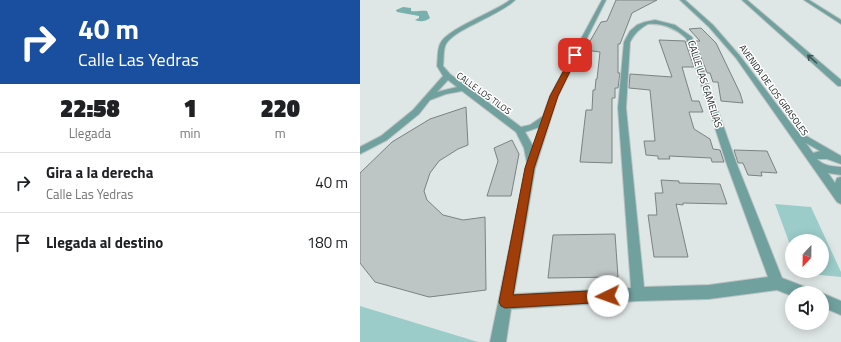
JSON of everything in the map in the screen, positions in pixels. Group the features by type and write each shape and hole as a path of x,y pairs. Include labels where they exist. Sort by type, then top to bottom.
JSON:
{"street":[{"name":"CALLE LOS TILOS","path":"513,0 503,8 454,33 443,44 440,66 446,76 520,130 528,148 532,163"},
{"path":"498,342 532,163 554,96 604,0"},
{"name":"AVENIDA DE LOS GIRASOLES","path":"682,0 711,26 738,57 839,196"},
{"path":"744,0 841,84"},
{"path":"806,0 841,22"},
{"name":"CALLE LAS CAMELIAS","path":"638,294 622,108 627,42 631,32 635,28 649,23 663,23 677,27 689,37 730,162 777,283"},
{"path":"360,151 384,138 416,112 446,76"},
{"path":"428,99 444,92 463,88"},
{"path":"520,130 533,127 546,118"},
{"path":"789,129 836,158"},
{"path":"836,158 816,155 813,156 814,162 825,169 841,171"},
{"path":"839,196 841,181"},
{"path":"505,302 638,294 709,292 777,283 785,286"},
{"path":"829,303 841,308"}],"shaded area":[{"path":"403,7 411,8 411,11 427,11 430,18 424,21 419,21 415,20 419,18 419,16 397,12 396,10"},
{"path":"775,204 811,207 823,234 786,234"},
{"path":"829,246 841,272 841,277 829,276"},
{"path":"360,306 478,342 360,342"}],"building":[{"path":"616,0 657,0 632,13 620,44 618,44 618,73 620,73 618,88 615,88 615,98 612,98 612,163 580,162 586,110 592,110 593,90 595,90 600,52 585,50 601,22 607,21"},
{"path":"701,28 716,43 740,93 743,103 721,101 718,82 713,82 710,73 707,73 695,41 700,41 689,29"},
{"path":"659,40 685,41 694,67 682,67 692,101 699,101 703,112 689,112 694,129 710,139 713,149 720,150 724,162 712,162 711,158 669,156 670,159 658,159 658,156 646,155 644,141 655,141 650,90 629,88 630,74 672,77"},
{"path":"466,107 468,145 458,149 439,161 430,173 424,191 427,200 443,215 463,220 485,217 486,290 429,297 375,282 360,263 360,173 392,142 430,119"},
{"path":"512,140 519,154 511,196 487,196 498,161 494,148"},
{"path":"734,150 767,151 777,173 761,172 762,176 748,175 743,163 738,163"},
{"path":"661,180 679,181 679,183 720,184 727,204 676,204 688,257 654,257 648,215 657,215 655,193 663,193"},
{"path":"615,234 618,277 548,278 553,235"}],"route":[{"path":"575,55 554,96 530,168 505,302 608,296"}]}
